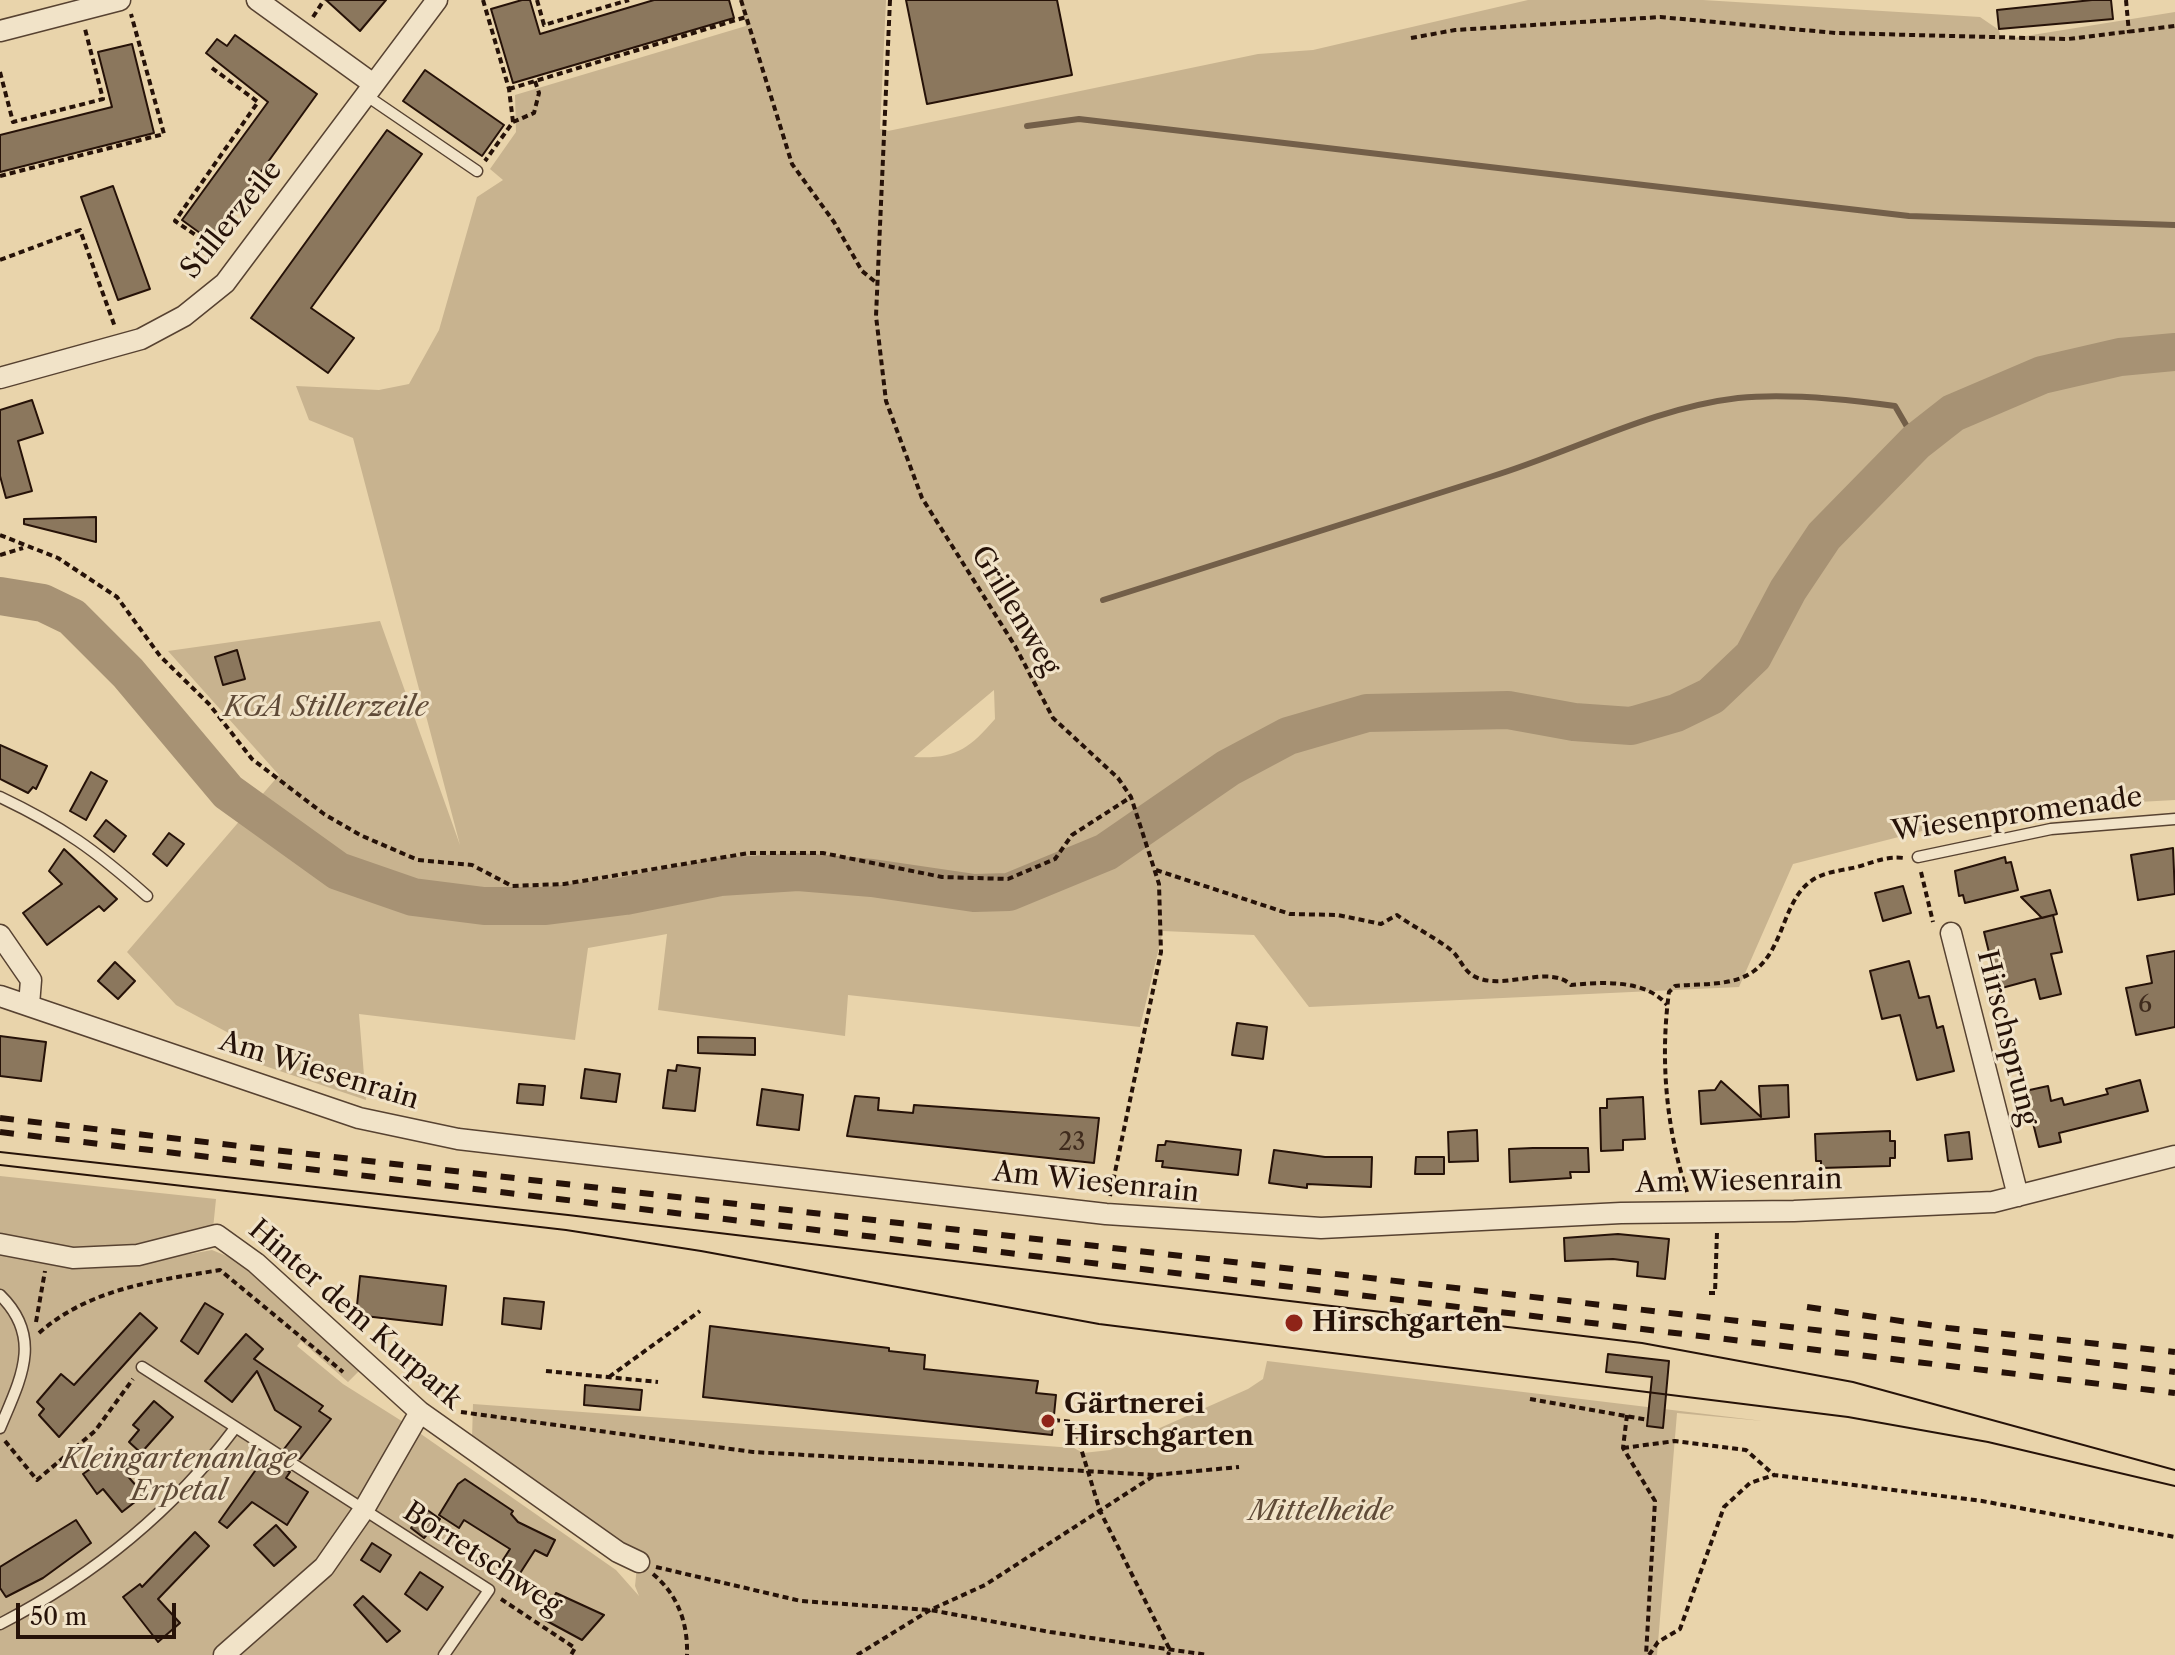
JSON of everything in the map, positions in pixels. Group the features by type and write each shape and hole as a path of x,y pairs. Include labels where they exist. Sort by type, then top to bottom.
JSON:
{"street":[{"path":"0,31 120,0"},
{"path":"257,0 368,88"},
{"name":"Stillerzeile","path":"0,378 141,339 184,316 225,283 368,88 437,0"},
{"name":"Hirschsprung","path":"1951,933 2018,1196"},
{"path":"0,935 31,980 29,1005"},
{"name":"Am Wiesenrain","path":"0,996 359,1118 403,1129 473,1141 1106,1214 1321,1228 1621,1213 1718,1213 1993,1202 2175,1156"},
{"name":"Hinter dem Kurpark","path":"0,1244 73,1258 138,1255 217,1235 256,1263 420,1412 618,1552 639,1562"},
{"path":"224,1655 324,1567 363,1511 420,1412"}],"lane":[{"path":"368,88 477,171"},
{"path":"0,797 58,824 89,845 147,896"},
{"name":"Wiesenpromenade","path":"1918,857 2051,829 2175,819"},
{"path":"0,1295 16,1310 26,1344 23,1372 0,1428"},
{"name":"Borretschweg","path":"142,1367 489,1590"},
{"path":"0,1624 57,1594 159,1516 199,1476 235,1428"},
{"path":"444,1655 489,1590"}],"path":[{"path":"0,176 164,134 127,0"},
{"path":"312,18 324,0"},
{"path":"483,0 509,89 513,122"},
{"path":"537,0 544,25 629,0"},
{"path":"604,0 606,7"},
{"path":"741,0 792,164 834,222 862,271 878,284"},
{"name":"Grillenweg","path":"890,0 876,316 886,401 922,498 1015,646 1053,718 1118,778 1131,797 1156,870 1161,952 1106,1214"},
{"path":"2126,0 2129,33"},
{"path":"0,72 13,122 103,99 80,10"},
{"path":"509,89 746,17"},
{"path":"1411,38 1455,30 1660,17 1836,33 2068,39 2175,26"},
{"path":"212,68 258,102 175,221 238,265"},
{"path":"477,171 513,122 534,113 539,93 535,81"},
{"path":"0,260 80,230 120,345"},
{"path":"0,535 58,558 117,597 160,656 209,704 252,759 278,781 360,835 418,860 472,865 512,886 564,884 749,853 823,853 942,877 1008,879 1055,859 1072,835 1131,797"},
{"path":"0,555 26,547"},
{"name":"Wiesenpromenade","path":"1667,1005 1669,992 1675,986 1722,983 1752,973 1776,946 1795,900 1806,885 1821,876 1884,856 1918,857"},
{"name":"Hirschsprung","path":"1918,857 1934,927 1951,933"},
{"path":"1156,870 1290,914 1338,915 1381,924 1397,915 1454,952 1462,967 1481,979 1531,980 1545,975 1563,977 1571,985 1623,984 1661,997 1667,1005 1665,1068 1668,1106 1690,1213"},
{"path":"1709,1293 1715,1293 1718,1213"},
{"path":"49,1253 32,1338 59,1315 115,1289 220,1270 352,1381"},
{"path":"609,1377 700,1311"},
{"path":"0,1435 37,1480 95,1431 142,1367"},
{"path":"546,1371 658,1382"},
{"path":"1530,1399 1648,1420"},
{"path":"461,1412 753,1452 1155,1475 1239,1467"},
{"path":"1627,1415 1623,1448 1655,1501 1648,1655"},
{"path":"1054,1420 1073,1422 1100,1511 1169,1652"},
{"path":"1623,1448 1675,1441 1746,1450 1774,1475"},
{"path":"857,1655 930,1610 985,1585 1155,1475"},
{"path":"1648,1655 1658,1642 1680,1629 1724,1507 1750,1483 1774,1475 1982,1501 2175,1537"},
{"path":"639,1562 801,1601 930,1610 1169,1652 1208,1655"},
{"path":"639,1562 669,1588 688,1630 687,1655"},
{"name":"Borretschweg","path":"489,1590 575,1648 571,1655"}],"green space":[{"name":"KGA Stillerzeile","path":"739,0 886,0 880,129 888,131 1258,54 1313,50 1528,0 1703,0 1980,17 1999,30 2001,40 2175,12 2175,800 2047,807 1973,818 1793,864 1739,987 1309,1007 1254,935 1163,931 1140,1027 848,995 845,1036 658,1010 667,934 588,948 575,1040 359,1014 366,1100 250,1061 257,1048 176,1005 127,952 279,775 168,651 380,621 460,845 353,438 309,420 296,386 379,390 409,384 439,330 477,197 503,180 490,169 516,132 515,95 746,26","holes":["994,690 995,719 960,750 940,756 914,757"]},
{"path":"0,1176 216,1199 213,1229 137,1246 72,1251 0,1237"},
{"path":"0,1249 130,1265 212,1250 239,1261 361,1369 348,1382 301,1341 297,1346 343,1384 408,1425 616,1570 639,1596 635,1586 638,1557 472,1439 473,1404 1074,1448 1083,1453 1110,1450 1248,1389 1263,1379 1267,1361 1763,1421 1677,1413 1657,1655 0,1655"}],"building":[{"path":"326,0 386,0 360,31"},
{"path":"530,0 540,34 654,0 729,0 734,18 513,83 491,9"},
{"path":"906,0 1057,0 1072,75 927,104"},
{"path":"2111,0 2113,19 1999,29 1997,10"},
{"path":"235,35 317,94 211,241 182,220 268,102 206,53 217,39 227,46"},
{"path":"132,44 154,133 0,172 0,135 112,107 98,52"},
{"path":"425,70 504,125 482,156 403,101"},
{"path":"387,130 422,154 311,308 354,338 328,373 251,318"},
{"path":"113,186 150,289 118,300 81,197"},
{"path":"32,400 43,433 18,441 32,491 6,498 0,476 0,410"},
{"path":"96,517 96,542 24,524 24,519"},
{"path":"237,650 245,679 223,685 215,657"},
{"path":"0,745 47,766 36,789 33,787 28,793 0,779"},
{"path":"91,772 107,781 86,820 70,811"},
{"path":"106,820 126,836 114,852 94,836"},
{"path":"169,833 184,844 167,866 153,854"},
{"path":"2173,848 2175,894 2138,900 2131,855"},
{"path":"64,849 117,899 104,911 99,906 47,945 23,913 62,884 49,871"},
{"path":"2005,857 2006,863 2011,862 2018,890 1965,903 1963,895 1959,896 1955,871"},
{"path":"1903,886 1911,913 1883,921 1875,893"},
{"path":"2050,890 2057,914 2042,918 2021,897"},
{"path":"2053,915 2062,952 2051,954 2061,994 2040,999 2035,979 1998,989 1984,932"},
{"path":"2175,951 2175,1027 2136,1035 2126,988 2152,983 2147,956"},
{"path":"1909,961 1919,998 1929,996 1937,1028 1943,1026 1954,1071 1917,1080 1900,1015 1882,1019 1870,971"},
{"path":"115,962 135,981 118,999 98,981"},
{"path":"1237,1023 1267,1027 1263,1059 1232,1055"},
{"path":"0,1036 46,1042 41,1081 0,1076"},
{"path":"698,1037 755,1038 755,1055 698,1053"},
{"path":"677,1065 700,1068 695,1111 663,1108 668,1070 676,1071"},
{"path":"585,1069 620,1074 616,1102 581,1098"},
{"path":"2140,1080 2148,1111 2059,1133 2061,1142 2039,1147 2025,1091 2048,1086 2051,1101 2062,1098 2064,1105 2108,1094 2106,1089"},
{"path":"1721,1081 1761,1117 1759,1086 1788,1085 1789,1117 1701,1124 1699,1091 1715,1090"},
{"path":"519,1084 545,1086 543,1105 517,1103"},
{"path":"762,1089 803,1095 799,1130 757,1125"},
{"path":"855,1096 879,1098 878,1110 913,1113 914,1105 1099,1118 1094,1163 847,1136"},
{"path":"1643,1097 1645,1139 1623,1140 1623,1150 1601,1151 1600,1108 1607,1108 1607,1099"},
{"path":"1477,1130 1478,1161 1449,1162 1448,1132"},
{"path":"1890,1131 1890,1141 1895,1141 1895,1158 1890,1158 1890,1166 1821,1168 1821,1161 1816,1161 1815,1134"},
{"path":"1969,1132 1972,1159 1948,1161 1945,1135"},
{"path":"1166,1141 1241,1150 1238,1175 1162,1167 1163,1161 1156,1161 1158,1145 1165,1145"},
{"path":"1588,1148 1589,1172 1570,1172 1571,1178 1510,1182 1509,1149"},
{"path":"1274,1150 1325,1157 1372,1157 1371,1187 1307,1184 1307,1188 1269,1183"},
{"path":"1416,1157 1444,1157 1444,1174 1415,1174"},
{"path":"1618,1234 1669,1239 1665,1279 1637,1276 1638,1262 1613,1259 1565,1261 1564,1238"},
{"path":"360,1276 446,1286 442,1325 356,1315"},
{"path":"504,1298 544,1302 541,1329 502,1324"},
{"path":"205,1303 223,1314 198,1354 181,1341"},
{"path":"140,1313 157,1328 59,1437 39,1415 44,1409 37,1402 61,1374 74,1385"},
{"path":"710,1326 889,1348 889,1351 925,1355 924,1369 1038,1381 1036,1393 1056,1395 1052,1435 703,1397"},
{"path":"246,1334 263,1349 254,1359 323,1406 319,1411 331,1419 300,1459 284,1449 301,1427 275,1410 257,1371 232,1402 205,1381"},
{"path":"1608,1354 1669,1361 1663,1428 1647,1426 1652,1377 1606,1372"},
{"path":"585,1385 642,1390 640,1410 584,1405"},
{"path":"154,1401 173,1417 141,1453 129,1442 139,1430 133,1425"},
{"path":"107,1457 110,1462 113,1459 144,1495 122,1512 103,1489 97,1494 83,1474"},
{"path":"262,1461 271,1467 274,1462 290,1472 286,1478 308,1492 287,1525 252,1502 227,1528 219,1522"},
{"path":"465,1479 513,1511 511,1514 518,1522 555,1540 547,1556 535,1550 517,1578 499,1566 510,1549 464,1520 459,1528 439,1515 458,1484"},
{"path":"426,1509 440,1519 424,1538 411,1528"},
{"path":"76,1520 91,1543 43,1578 6,1597 0,1588 0,1567"},
{"path":"276,1525 296,1547 274,1566 254,1545"},
{"path":"195,1532 209,1546 158,1599 180,1623 158,1642 123,1597 140,1584 142,1587"},
{"path":"372,1543 391,1555 380,1572 361,1560"},
{"path":"420,1572 443,1587 427,1610 405,1594"},
{"path":"556,1593 604,1615 582,1640 545,1620"},
{"path":"363,1596 400,1631 387,1642 354,1605"}],"waterway":[{"path":"1027,126 1079,119 1909,216 2175,225"},
{"path":"0,596 43,603 72,617 128,673 228,792 338,871 413,897 484,906 546,906 625,896 720,877 798,872 872,878 974,893 1009,892 1106,852 1228,768 1288,736 1367,713 1508,710 1574,722 1631,726 1676,713 1711,696 1753,656 1788,590 1824,536 1916,442 1953,413 2042,375 2120,357 2175,352"},
{"path":"1103,600 1521,467 1643,421 1706,403 1738,398 1796,396 1895,406 1916,442"}],"tram line":[{"path":"0,1152 568,1215 1642,1343 1853,1382 2175,1470"},
{"path":"0,1165 566,1230 701,1251 1099,1324 1848,1417 1988,1442 2175,1486"}],"railway":[{"path":"0,1118 2175,1372"},
{"path":"0,1132 2175,1393"},
{"path":"1807,1307 1948,1328 2175,1352"}],"place":[{"name":"Hirschgarten","path":"1294,1323"},
{"name":"Gärtnerei Hirschgarten","path":"1048,1421"}],"park label":[{"name":"Kleingartenanlage Erpetal","path":"179,1476"},
{"name":"Mittelheide","path":"1321,1512"}]}
